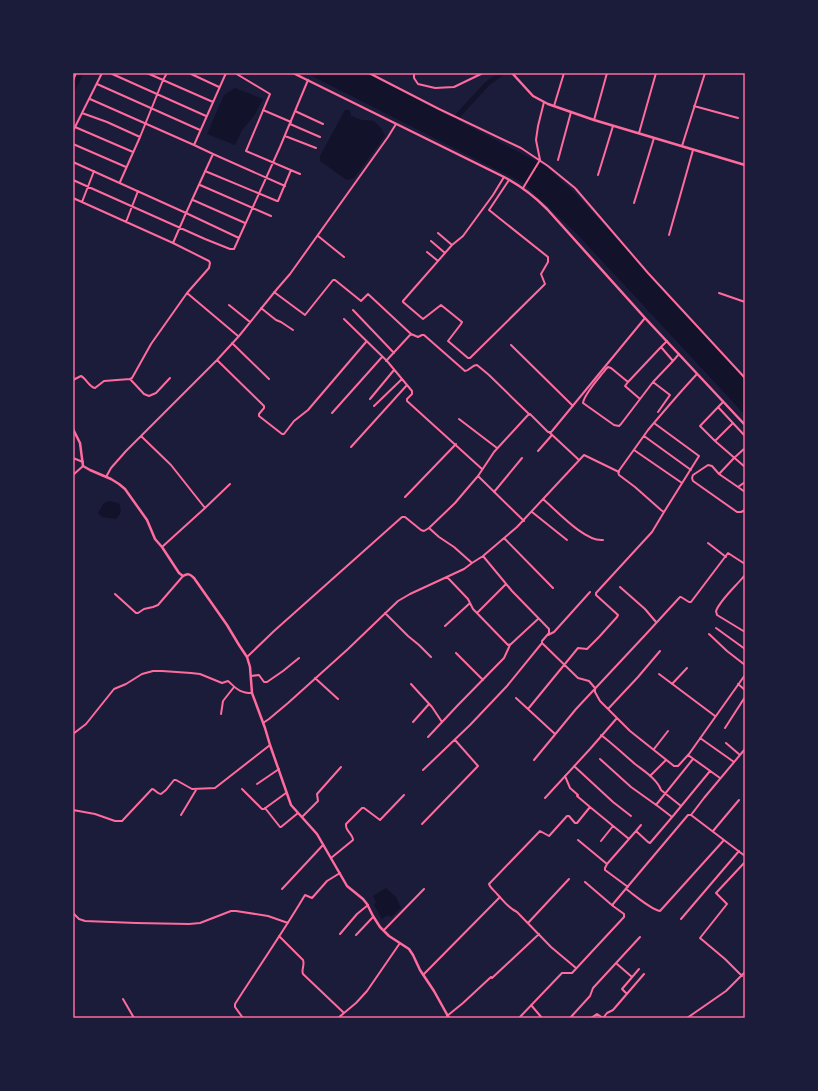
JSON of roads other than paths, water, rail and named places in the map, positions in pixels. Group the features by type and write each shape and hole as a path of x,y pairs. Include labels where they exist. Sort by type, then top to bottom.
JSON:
{"street":[{"path":"73,80 76,73"},
{"path":"73,131 102,73"},
{"path":"110,73 206,116"},
{"path":"148,73 213,102"},
{"path":"120,182 167,73"},
{"path":"190,73 219,87"},
{"path":"194,145 225,73"},
{"path":"235,73 270,95 246,151 300,174"},
{"path":"293,73 504,177 523,188 540,202 666,341 745,425"},
{"path":"369,73 439,109 521,148 575,188 648,273 745,378"},
{"path":"414,73 414,78 418,84 435,88 454,86 484,73"},
{"path":"512,73 533,96 554,106 594,120 745,164"},
{"path":"554,106 564,73"},
{"path":"594,120 607,73"},
{"path":"639,133 656,73"},
{"path":"682,146 705,73"},
{"path":"73,180 205,239 232,249 235,248 308,80"},
{"path":"97,84 200,131"},
{"path":"90,99 284,186"},
{"path":"523,188 539,161 536,140 544,102"},
{"path":"694,106 738,118"},
{"path":"263,110 320,137"},
{"path":"295,111 323,124"},
{"path":"558,160 571,112"},
{"path":"82,113 140,136"},
{"path":"106,477 111,468 122,456 239,336 290,274 396,124"},
{"path":"598,175 612,125"},
{"path":"75,127 133,152"},
{"path":"284,136 316,148"},
{"path":"634,203 654,138"},
{"path":"73,144 126,167"},
{"path":"669,235 693,150"},
{"path":"173,243 213,154"},
{"path":"73,162 120,182 239,238"},
{"path":"206,171 258,194 278,201 291,170"},
{"path":"82,202 94,171"},
{"path":"484,207 548,257 548,260 541,274 545,285 469,358 467,358 448,341 462,323 442,305 423,319 403,302 452,245 462,238 504,177"},
{"path":"489,210 509,180"},
{"path":"200,185 271,216"},
{"path":"126,222 138,191"},
{"path":"73,198 173,243 209,261 210,263 209,268 187,293 151,344 132,378 104,381 95,388 92,387 82,376 79,376 73,380"},
{"path":"193,200 245,223"},
{"path":"438,234 452,245"},
{"path":"318,236 344,257"},
{"path":"431,241 445,253"},
{"path":"427,252 438,261"},
{"path":"274,292 306,315 335,280 361,301 367,294 369,295 411,334 418,338 424,335 464,371 477,365 579,460"},
{"path":"187,293 239,336"},
{"path":"719,293 745,302"},
{"path":"229,305 250,322"},
{"path":"261,308 276,320 293,330"},
{"path":"353,310 394,353"},
{"path":"549,432 552,432 645,318"},
{"path":"344,319 386,361 407,385 413,393 407,401 482,469"},
{"path":"386,361 411,334"},
{"path":"640,399 625,386 666,341"},
{"path":"217,360 264,406 259,416 284,434 294,421 308,410 366,342"},
{"path":"232,343 269,378"},
{"path":"511,345 573,406"},
{"path":"661,347 673,361"},
{"path":"628,382 611,368 608,368 583,399 583,403 614,425 618,426 653,382 679,354"},
{"path":"332,413 382,357"},
{"path":"370,399 394,370"},
{"path":"619,472 654,423 697,374"},
{"path":"130,379 144,394 149,396 156,393 170,378"},
{"path":"374,406 402,379"},
{"path":"653,382 670,395 658,412"},
{"path":"351,447 407,385"},
{"path":"724,402 700,426 745,467"},
{"path":"718,407 745,436"},
{"path":"247,657 402,517 405,517 421,530 424,531 429,528 455,503 478,476 497,448 529,414"},
{"path":"459,419 497,448"},
{"path":"528,709 578,648 587,649 617,617 618,615 596,595 596,593 652,532 700,456 654,423"},
{"path":"715,441 733,423"},
{"path":"73,430 80,443 83,464"},
{"path":"538,451 552,435"},
{"path":"141,436 171,465 205,508"},
{"path":"644,436 691,470"},
{"path":"405,497 456,444"},
{"path":"719,474 745,448"},
{"path":"634,450 682,484"},
{"path":"263,723 271,718 404,597 464,569 504,538 524,521 585,455 619,472 619,475 664,512"},
{"path":"73,458 90,470 120,484 125,489 147,520 155,539 176,569 183,576"},
{"path":"494,492 522,458"},
{"path":"73,475 83,464"},
{"path":"745,492 719,474 712,466 708,465 693,475 692,478 693,481 737,512 745,510"},
{"path":"478,476 524,521"},
{"path":"738,487 745,482"},
{"path":"162,547 230,484"},
{"path":"543,499 581,533 597,540 603,540"},
{"path":"532,512 567,540"},
{"path":"429,528 472,563"},
{"path":"504,538 553,588"},
{"path":"708,543 726,556"},
{"path":"534,760 576,709 680,596 691,602 728,553 745,564"},
{"path":"423,770 485,710 507,686 549,633 549,629 512,592 482,556"},
{"path":"115,594 136,613 138,613 144,609 158,605 186,574 189,574 194,578 227,625 247,657 250,667 252,693 292,805 317,834 347,886 363,899 368,905 373,916 389,936 408,949 413,955 448,1017 539,934"},
{"path":"745,575 716,611 718,615 745,632"},
{"path":"447,577 507,645 511,644"},
{"path":"477,612 506,584"},
{"path":"620,587 644,609 656,623"},
{"path":"546,636 554,632 590,592"},
{"path":"445,626 470,603"},
{"path":"385,613 431,657"},
{"path":"428,737 505,657 511,644 538,619"},
{"path":"716,628 745,649"},
{"path":"709,634 726,651 745,665"},
{"path":"542,643 578,678 589,681 595,689 600,701 630,731 677,767 688,755 745,674"},
{"path":"608,709 660,651"},
{"path":"456,654 483,680"},
{"path":"250,676 258,674 264,682 267,682 299,658"},
{"path":"672,684 687,668"},
{"path":"73,734 86,724 114,689 126,684 142,674 153,671 200,674 222,683 228,681 243,693 252,693"},
{"path":"659,674 716,716"},
{"path":"315,678 338,699"},
{"path":"411,684 429,704 442,722"},
{"path":"738,684 745,690"},
{"path":"221,714 223,701 234,687"},
{"path":"725,728 745,697"},
{"path":"516,698 556,734"},
{"path":"413,722 429,704"},
{"path":"545,798 617,718"},
{"path":"654,749 668,732"},
{"path":"601,735 650,776 660,786 661,790 681,806"},
{"path":"700,738 734,762"},
{"path":"422,824 478,766 455,740"},
{"path":"726,743 740,755"},
{"path":"73,810 95,814 119,821 124,819 131,810 136,807 152,790 158,794 161,794 174,780 196,790 211,789 220,786 270,745"},
{"path":"613,906 688,814 691,815 745,749"},
{"path":"688,755 720,778"},
{"path":"600,759 631,787 672,818"},
{"path":"656,805 693,759"},
{"path":"650,776 666,760"},
{"path":"574,766 613,802 631,816"},
{"path":"302,818 318,800 317,794 341,767"},
{"path":"257,784 279,768"},
{"path":"636,831 650,843 710,771"},
{"path":"565,776 570,788 590,807 629,839"},
{"path":"242,789 260,809 263,810 287,793"},
{"path":"181,815 196,790"},
{"path":"331,858 353,840 353,837 346,828 346,824 362,808 380,820 404,795"},
{"path":"713,831 739,800"},
{"path":"576,968 517,912 507,906 488,885 539,832 542,831 549,836 568,816 575,823 578,823 590,807"},
{"path":"265,808 280,827 298,813"},
{"path":"691,815 745,856"},
{"path":"641,825 605,868 627,888 658,911 660,911 724,840"},
{"path":"601,841 613,826"},
{"path":"578,840 607,864"},
{"path":"282,888 323,845"},
{"path":"681,919 739,851"},
{"path":"742,976 725,959 700,938 727,904 716,893 745,862"},
{"path":"243,1018 235,1007 235,1004 305,895 313,898 327,881 340,873"},
{"path":"528,923 569,879"},
{"path":"519,1018 562,973 572,973 624,917 624,914 585,882"},
{"path":"384,930 424,889"},
{"path":"423,975 500,897"},
{"path":"340,934 357,914 368,905"},
{"path":"73,913 79,920 85,921 189,924 200,923 231,911 236,911 268,916 288,923"},
{"path":"356,935 373,916"},
{"path":"279,936 303,960 303,974 344,1013"},
{"path":"570,1018 590,996 593,988 640,938"},
{"path":"338,1018 368,991 400,943"},
{"path":"616,964 632,977"},
{"path":"627,994 622,989 639,969"},
{"path":"689,1018 726,991 745,972"},
{"path":"591,1018 597,1014 603,1018 606,1014 612,1011 644,974"},
{"path":"123,999 134,1018"},
{"path":"531,1005 542,1018"}],"waterway":[{"path":"73,89 81,73"},
{"path":"450,124 487,84 502,73"}]}
